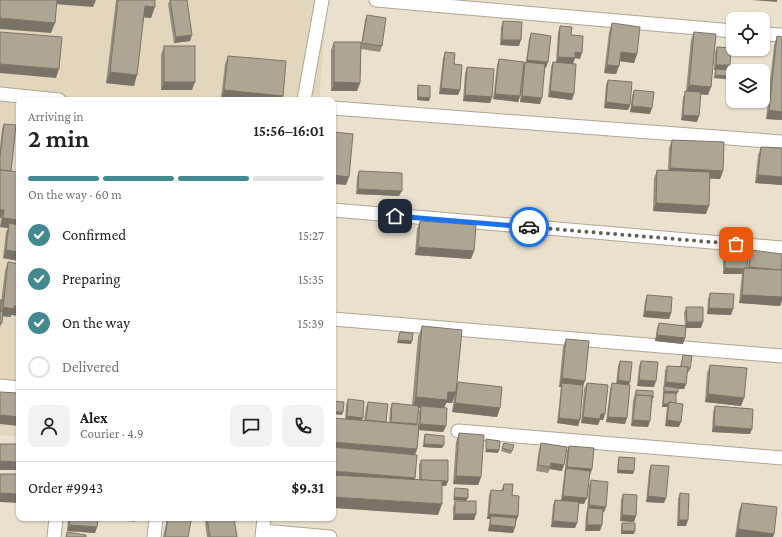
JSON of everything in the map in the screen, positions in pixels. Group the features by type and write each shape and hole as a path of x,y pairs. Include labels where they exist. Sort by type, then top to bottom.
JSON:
{"street":[{"path":"305,97 322,0"},
{"path":"376,0 456,3 726,30"},
{"path":"770,34 782,35"},
{"path":"0,94 30,97"},
{"path":"336,108 782,142"},
{"path":"336,210 782,248"},
{"path":"336,319 782,356"},
{"path":"0,386 16,388"},
{"path":"458,431 782,458"},
{"path":"54,537 56,521"},
{"path":"154,537 156,521"},
{"path":"264,521 263,534 330,537"}],"shaded area":[{"path":"0,0 328,0 319,97 16,97 16,436 0,435"}],"building":[{"path":"0,0 57,0 55,23 0,18"},
{"path":"118,0 155,0 155,7 145,6 137,75 110,72"},
{"path":"170,0 187,0 192,35 176,37"},
{"path":"367,15 386,18 382,46 362,43"},
{"path":"503,21 522,22 521,40 502,40"},
{"path":"612,23 640,27 637,54 621,52 619,66 607,65"},
{"path":"560,26 572,27 571,35 583,36 582,53 575,52 575,58 558,57"},
{"path":"0,32 62,37 59,69 0,64"},
{"path":"694,32 716,34 711,87 689,85"},
{"path":"531,33 551,36 548,62 527,60"},
{"path":"777,36 782,37 782,112 769,110"},
{"path":"334,42 361,42 360,83 334,82"},
{"path":"164,46 195,46 195,82 164,82"},
{"path":"717,47 726,48 726,56 731,56 730,64 716,65"},
{"path":"445,52 455,53 454,64 462,65 460,90 441,88"},
{"path":"228,56 286,61 283,96 224,90"},
{"path":"499,59 524,62 520,96 495,94"},
{"path":"525,62 545,64 542,98 522,96"},
{"path":"553,62 576,64 574,94 550,91"},
{"path":"467,67 494,69 492,97 465,95"},
{"path":"716,69 726,70 726,76 715,75"},
{"path":"608,80 632,82 630,105 606,102"},
{"path":"418,85 430,86 430,98 418,97"},
{"path":"634,90 654,92 652,108 632,106"},
{"path":"685,91 701,92 699,116 683,115"},
{"path":"4,124 16,125 11,171 0,170"},
{"path":"336,132 353,134 349,177 336,175"},
{"path":"672,140 724,142 723,171 670,168"},
{"path":"761,147 782,148 782,177 758,175"},
{"path":"0,170 16,172 16,220 3,218 4,210 0,210"},
{"path":"657,170 710,172 709,206 656,203"},
{"path":"359,171 402,173 402,191 358,189"},
{"path":"420,221 476,225 474,251 418,247"},
{"path":"9,223 16,224 16,252 6,250"},
{"path":"725,249 748,249 747,268 725,268"},
{"path":"751,250 782,254 781,270 749,267"},
{"path":"8,262 16,263 16,306 14,306 14,309 3,307"},
{"path":"744,268 782,270 782,297 742,295"},
{"path":"710,293 734,294 733,309 709,308"},
{"path":"647,295 672,297 671,313 645,311"},
{"path":"0,300 2,300 0,311"},
{"path":"686,307 703,307 703,322 687,322"},
{"path":"0,311 3,312 2,323 0,323"},
{"path":"659,323 686,326 685,338 657,335"},
{"path":"422,326 462,330 456,392 448,392 447,400 416,397"},
{"path":"400,332 413,333 412,341 398,340"},
{"path":"566,339 589,341 585,381 562,378"},
{"path":"683,355 692,356 690,369 688,367 681,367"},
{"path":"620,361 632,362 630,382 618,380"},
{"path":"641,361 658,362 656,381 639,380"},
{"path":"710,365 747,368 744,398 708,394"},
{"path":"667,366 688,367 686,384 666,382"},
{"path":"458,382 502,387 500,408 455,403"},
{"path":"562,383 583,385 580,420 559,418"},
{"path":"587,383 608,385 605,414 601,414 600,419 583,417"},
{"path":"612,383 630,385 627,418 608,417"},
{"path":"664,386 678,388 678,392 664,391"},
{"path":"636,390 653,391 653,398 652,396 636,395"},
{"path":"0,392 16,393 16,417 0,415"},
{"path":"664,393 676,393 676,403 669,402 669,404 663,404"},
{"path":"636,395 652,396 650,421 633,420"},
{"path":"348,399 364,401 363,418 347,416"},
{"path":"336,401 344,402 343,412 336,412"},
{"path":"368,402 388,404 386,422 366,420"},
{"path":"669,402 683,404 681,422 667,420"},
{"path":"392,403 419,406 417,424 391,422"},
{"path":"421,406 447,408 446,426 420,424"},
{"path":"715,406 753,409 752,429 714,426"},
{"path":"336,418 419,425 417,449 336,442"},
{"path":"459,433 484,435 481,477 456,476"},
{"path":"425,434 444,436 444,445 424,444"},
{"path":"486,439 500,441 499,450 486,449"},
{"path":"504,443 514,445 512,451 502,448"},
{"path":"541,443 567,447 564,465 551,463 550,467 538,465"},
{"path":"0,444 16,444 16,462 0,461"},
{"path":"569,446 594,448 592,469 567,467"},
{"path":"336,447 417,455 415,478 336,471"},
{"path":"619,457 635,458 634,471 618,470"},
{"path":"421,460 448,460 448,481 421,480"},
{"path":"651,465 669,466 666,498 648,496"},
{"path":"566,468 590,471 587,498 563,496"},
{"path":"0,474 16,474 16,494 0,493"},
{"path":"336,475 442,481 442,504 336,497"},
{"path":"591,480 608,482 606,507 589,505"},
{"path":"504,484 513,484 512,495 519,496 518,516 489,514 491,490 503,491"},
{"path":"455,488 468,489 468,498 454,497"},
{"path":"680,493 689,494 688,520 679,520"},
{"path":"623,494 637,495 636,516 622,515"},
{"path":"555,500 579,502 577,523 553,521"},
{"path":"455,501 476,501 476,514 455,514"},
{"path":"742,503 777,507 774,534 738,529"},
{"path":"588,508 603,509 602,525 587,525"},
{"path":"491,516 516,518 515,527 490,525"},
{"path":"70,521 98,521 97,527 69,525"},
{"path":"168,521 191,521 188,537 165,537"},
{"path":"207,521 234,521 237,537 210,537"},
{"path":"622,523 635,523 635,531 622,531"},
{"path":"67,532 86,535 86,537 66,537"}],"way so far":[{"path":"529,227 736,244"}],"route":[{"path":"395,216 529,227"}]}
